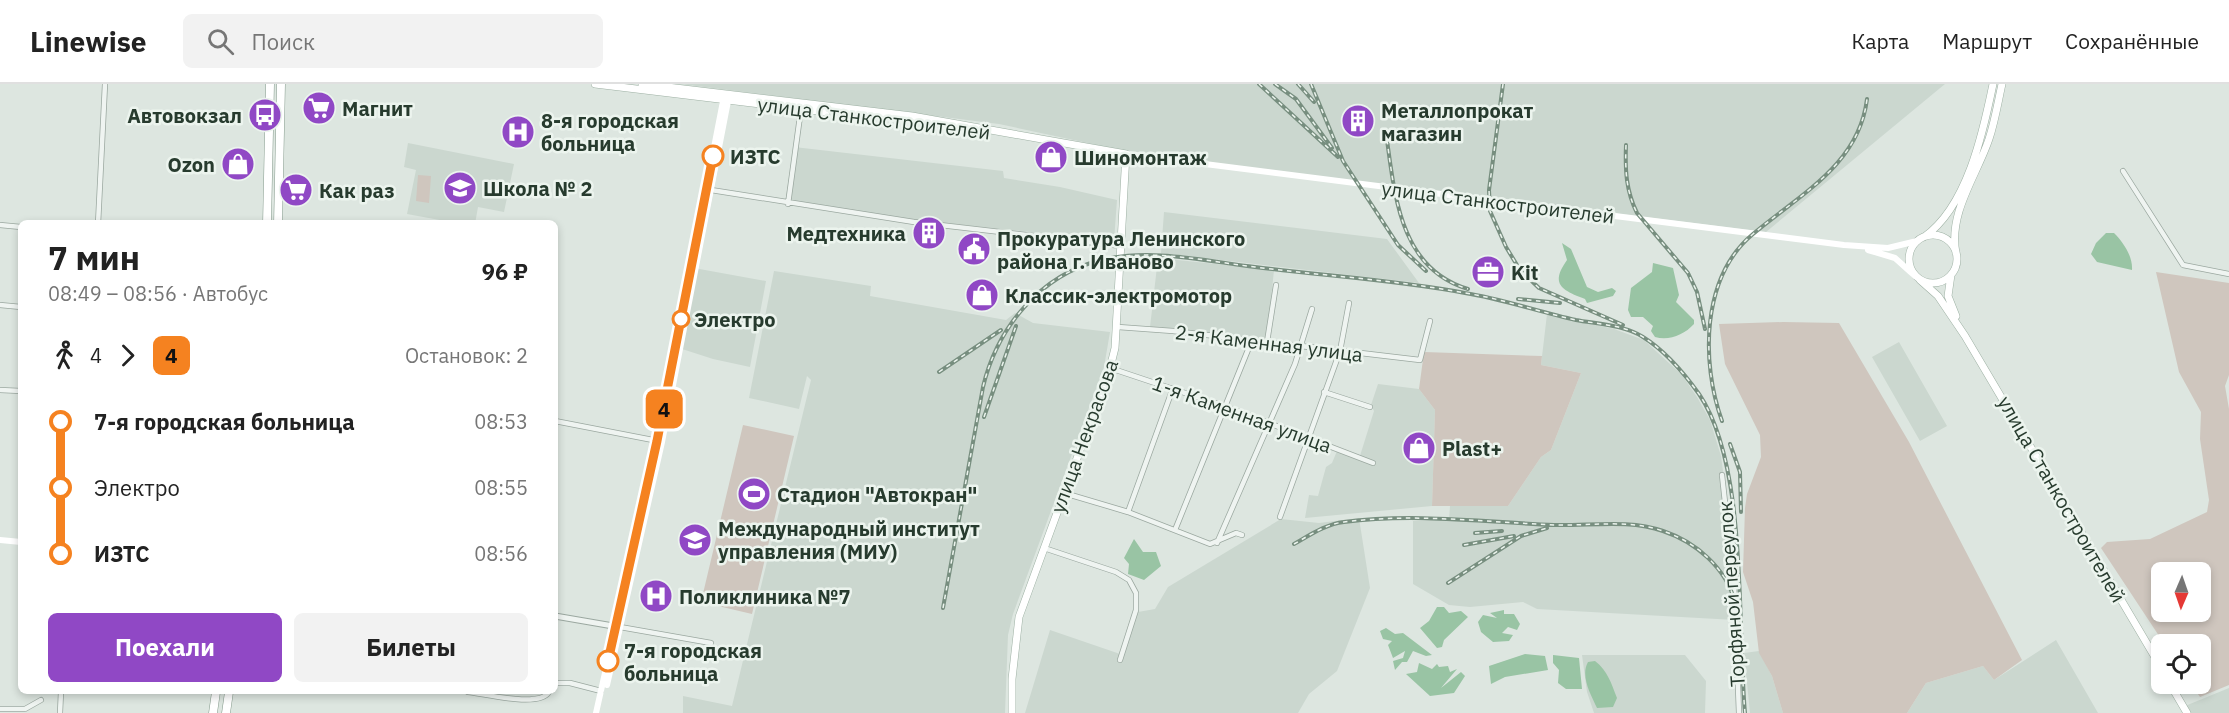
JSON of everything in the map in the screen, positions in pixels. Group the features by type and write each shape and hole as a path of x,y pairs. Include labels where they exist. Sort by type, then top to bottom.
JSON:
{"highway":[{"path":"267,220 270,84"},
{"path":"278,220 281,84"},
{"path":"213,713 216,694"},
{"path":"226,713 229,694"}],"main road":[{"name":"улица Станкостроителей","path":"595,84 912,116 1126,155"},
{"name":"улица Станкостроителей","path":"642,84 801,109 989,132 1126,155 1844,245 1888,248 1921,239"},
{"path":"1993,84 1982,136 1954,201 1938,227 1921,239 1910,255 1909,262 1917,278 1940,282 1951,274 1956,261 1954,231 1959,213 1990,138 2001,84"},
{"path":"598,713 659,442 726,98"},
{"name":"улица Некрасова","path":"1012,713 1012,679 1019,617 1110,368 1118,327 1126,155"},
{"path":"1921,239 1932,236 1947,240 1956,253"},
{"name":"улица Станкостроителей","path":"1844,245 1889,255 1901,262 1938,296 1961,330 2151,650"},
{"name":"улица Станкостроителей","path":"1951,274 1948,296 1961,330"},
{"path":"0,538 18,540"},
{"path":"2176,694 2187,713"}],"street":[{"path":"98,220 105,84"},
{"path":"788,204 801,109"},
{"path":"2123,171 2183,265 2229,274"},
{"path":"709,189 788,204 954,227 1121,246"},
{"path":"0,225 18,227"},
{"path":"1267,342 1276,285"},
{"path":"1280,517 1307,436 1340,351 1349,303"},
{"path":"0,305 18,307"},
{"path":"1217,543 1302,346 1312,309"},
{"name":"2-я Каменная улица","path":"1118,327 1420,360 1430,321"},
{"path":"1175,530 1227,407 1252,340"},
{"name":"1-я Каменная улица","path":"1110,368 1227,407 1373,463"},
{"path":"1128,512 1173,388"},
{"path":"0,390 18,391"},
{"path":"1324,392 1370,407"},
{"path":"558,422 659,442"},
{"name":"Торфяной переулок","path":"1722,475 1734,584 1739,713"},
{"path":"1064,493 1128,512 1210,544 1217,543 1236,533 1242,535"},
{"path":"1044,548 1116,572 1129,580 1136,593 1136,609 1120,660"},
{"path":"558,617 711,643"},
{"path":"558,683 570,683 603,692"},
{"path":"60,713 62,694"},
{"path":"484,694 530,700 543,698 547,694"},
{"path":"0,709 25,709 41,700"}],"shaded area":[{"path":"680,84 1945,84 1766,232 1139,154 999,124"},
{"name":"Школа № 2","path":"408,143 514,164 504,212 478,207 476,220 440,220 407,214 416,170 404,167"},
{"path":"794,147 1003,171 1004,178 1060,187 1117,200 1114,241 861,214 785,203"},
{"path":"418,175 431,176 429,203 416,201"},
{"path":"1164,212 1387,239 1419,283 1161,253"},
{"path":"2106,233 2114,233 2124,245 2131,260 2132,270 2097,262 2091,254 2096,243"},
{"path":"1562,243 1571,249 1587,287 1598,292 1612,288 1616,291 1613,296 1587,303 1585,299 1564,289 1559,281 1559,275 1567,260"},
{"path":"1158,258 1274,270 1267,339 1150,327"},
{"path":"1653,263 1673,268 1679,295 1676,302 1694,320 1690,328 1676,336 1655,337 1651,331 1653,326 1643,317 1631,317 1628,310 1631,288 1652,272"},
{"path":"694,268 766,281 750,367 713,359 679,348"},
{"path":"774,271 871,286 870,296 1006,320 1015,313 1033,323 1110,332 1104,367 1013,614 1008,635 1005,713 683,713 683,696 732,706 811,380 807,376 799,409 749,398"},
{"path":"2156,272 2229,283 2229,375 2225,386 2229,409 2229,685 2211,692 2211,634 2158,634 2101,548 2107,542 2150,539 2207,512 2209,500 2200,439 2201,412 2179,372"},
{"path":"1547,314 1614,329 1644,340 1682,375 1697,397 1710,420 1721,456 1729,515 1735,620 1537,609 1523,602 1470,607 1449,605 1413,584 1413,521 1449,521 1450,506 1508,506 1541,457 1551,450 1581,373 1541,365"},
{"path":"1839,323 1909,442 2022,660 1994,680 1983,666 1926,683 1907,713 1783,713 1772,676 1759,653 1753,602 1743,572 1745,508 1747,494 1761,457 1760,435 1725,364 1719,324"},
{"path":"1899,342 1947,426 1920,441 1872,357"},
{"path":"1424,352 1542,356 1541,365 1581,373 1551,450 1541,457 1508,506 1432,506 1435,410 1419,389"},
{"path":"1378,384 1419,389 1435,410 1432,506 1305,518 1309,495 1318,496 1326,467 1332,463 1337,451 1359,459 1374,411 1371,405"},
{"name":"Стадион \"Автокран\"","path":"743,425 794,436 752,614 701,602"},
{"path":"1359,518 1370,588 1337,671 1309,694 1298,713 1025,713 1050,630 1123,655 1138,612 1155,609 1168,587 1281,519 1319,523"},
{"path":"1134,539 1143,552 1156,552 1161,566 1144,580 1128,574 1129,564 1124,558"},
{"path":"1437,607 1444,607 1449,613 1461,611 1468,617 1444,640 1442,647 1437,648 1420,628 1429,621"},
{"path":"1504,610 1504,614 1514,614 1520,624 1517,630 1508,627 1502,633 1513,635 1509,641 1493,642 1481,632 1478,622 1483,615 1497,618 1490,613"},
{"path":"1386,628 1395,634 1403,633 1432,655 1426,656 1413,651 1407,662 1402,662 1395,670 1393,661 1403,658 1405,651 1393,658 1388,645 1392,641 1383,639 1380,631"},
{"path":"2056,640 2098,713 1907,713 1926,683 1983,666 1994,680"},
{"path":"1759,651 1772,676 1783,713 1750,713 1744,653"},
{"path":"1525,654 1545,656 1548,670 1505,677 1491,684 1489,666"},
{"path":"1553,655 1579,658 1582,689 1566,689 1558,683 1559,670 1553,663"},
{"path":"1582,655 1685,655 1706,681 1705,713 1594,713 1587,692"},
{"path":"1595,661 1606,673 1613,687 1617,698 1613,707 1597,708 1589,691 1586,667 1588,662"},
{"path":"1419,663 1432,669 1437,664 1439,667 1448,666 1450,672 1457,669 1441,688 1461,672 1465,676 1454,693 1430,696 1406,674 1417,672"},
{"path":"2229,688 2229,713 2189,713 2185,706"}],"railway":[{"path":"1259,84 1338,157"},
{"path":"1275,84 1296,99 1332,148"},
{"path":"1298,84 1314,102"},
{"path":"1311,84 1343,161 1398,245 1426,271"},
{"path":"1503,84 1489,190 1490,211 1506,247 1520,270 1539,288 1623,325"},
{"path":"1722,421 1715,398 1709,348 1710,322 1723,273 1736,252 1753,234 1807,192 1840,160 1862,122 1867,99"},
{"path":"1387,140 1398,207 1405,229 1415,248 1428,265 1446,279 1468,289"},
{"path":"1626,145 1627,180 1633,205 1637,213 1688,273 1697,292 1705,329"},
{"path":"943,608 983,387 990,365 1010,325 1024,307 1059,278 1079,267 1101,260 1159,255 1413,285 1479,296 1576,320 1628,330 1658,348 1693,386 1715,425 1726,462 1733,503 1740,592 1745,713"},
{"path":"1518,299 1560,303"},
{"path":"984,417 1016,326"},
{"path":"939,372 1001,330"},
{"path":"1730,444 1740,472 1741,512"},
{"path":"1294,544 1331,525 1370,519 1423,518 1554,525 1637,525 1663,531 1698,549 1725,578 1735,602"},
{"path":"1448,583 1521,536 1547,528"},
{"path":"1475,533 1502,531"},
{"path":"1464,545 1514,536"}],"bus line":[{"name":"4","path":"608,661 657,441 713,156"}],"place":[{"name":"Магнит","path":"319,108"},
{"name":"Автовокзал","path":"265,115"},
{"name":"Металлопрокат магазин","path":"1358,121"},
{"name":"8-я городская больница","path":"518,132"},
{"name":"ИЗТС","path":"713,156"},
{"name":"Шиномонтаж","path":"1051,157"},
{"name":"Ozon","path":"238,164"},
{"name":"Школа № 2","path":"460,188"},
{"name":"Как раз","path":"296,190"},
{"name":"Медтехника","path":"929,233"},
{"name":"Прокуратура Ленинского района г. Иваново","path":"974,249"},
{"name":"Kit","path":"1488,272"},
{"name":"Классик-электромотор","path":"982,295"},
{"name":"Электро","path":"681,319"},
{"name":"Plast+","path":"1419,448"},
{"name":"Стадион \"Автокран\"","path":"754,494"},
{"name":"Международный институт управления (МИУ)","path":"695,540"},
{"name":"Поликлиника №7","path":"656,596"},
{"name":"7-я городская больница","path":"608,661"}]}
